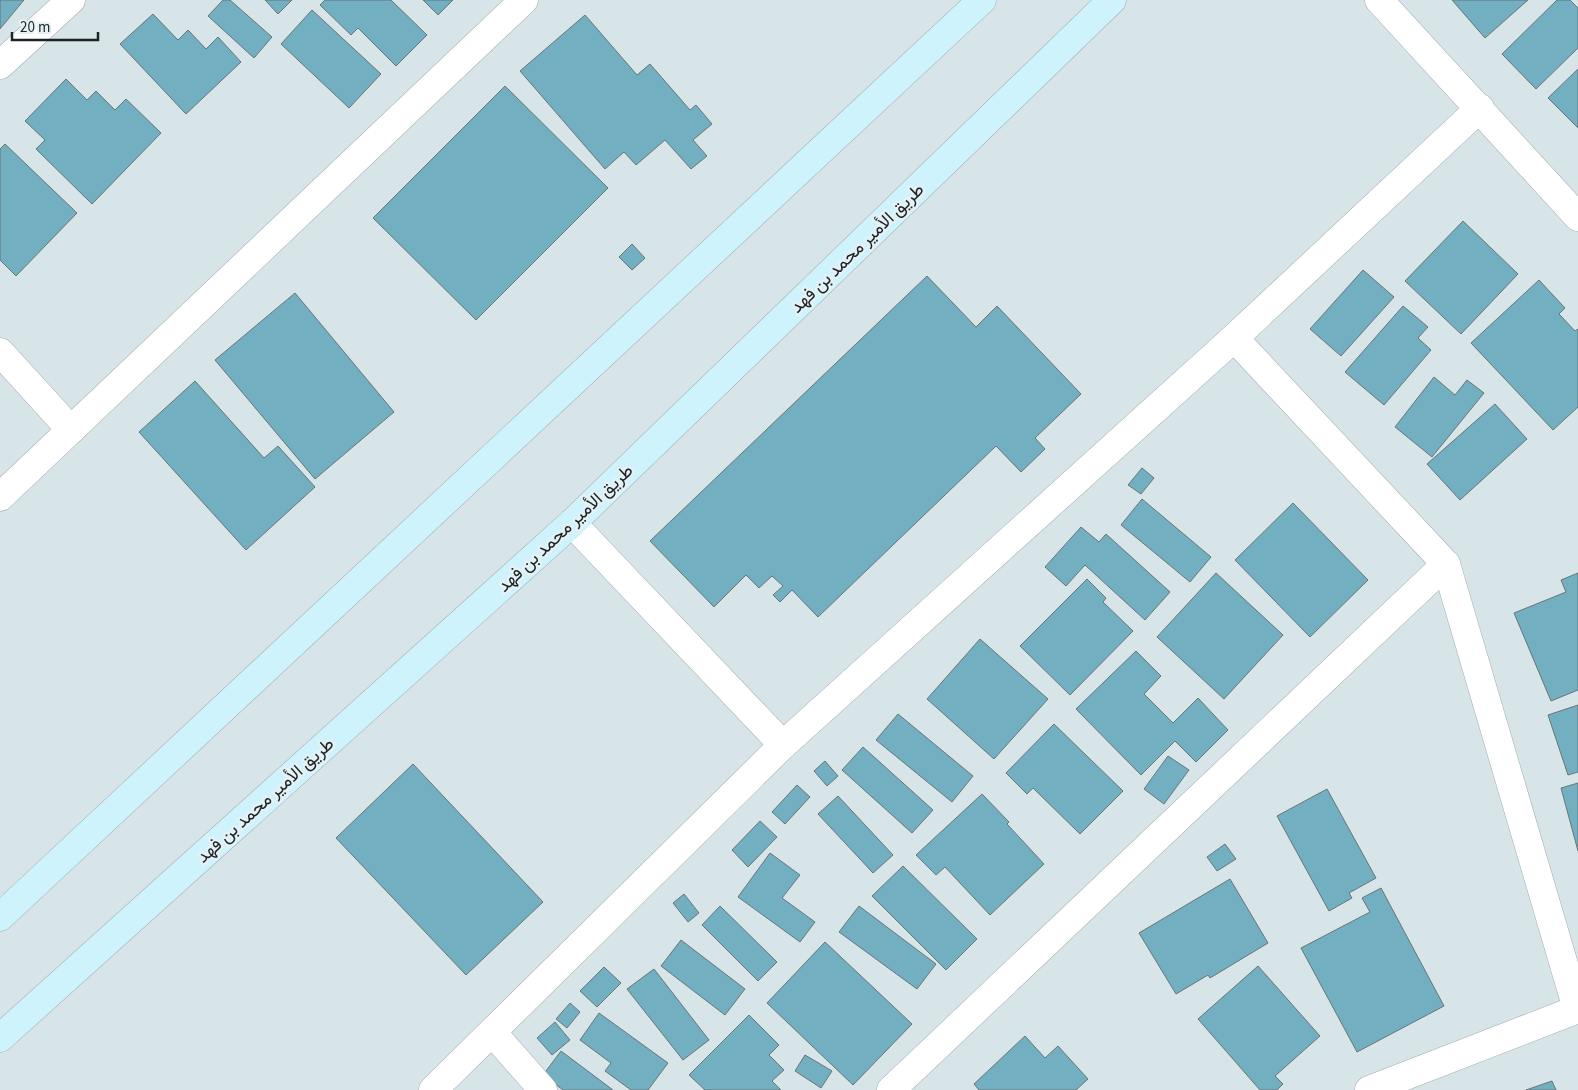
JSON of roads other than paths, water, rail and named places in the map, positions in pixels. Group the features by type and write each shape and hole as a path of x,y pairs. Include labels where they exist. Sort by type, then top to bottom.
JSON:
{"street":[{"path":"0,65 71,0"},
{"path":"0,497 524,0"},
{"path":"0,917 982,0"},
{"name":"طريق الأمير محمد بن فهد","path":"0,1038 572,523 1112,0"},
{"path":"1380,0 1578,217"},
{"path":"433,1090 784,745 1234,338 1480,108"},
{"path":"1234,338 1446,564 1578,1009 1369,1090"},
{"path":"0,352 71,430"},
{"path":"572,523 784,745"},
{"path":"891,1090 1446,564"},
{"path":"492,1032 543,1090"}]}
